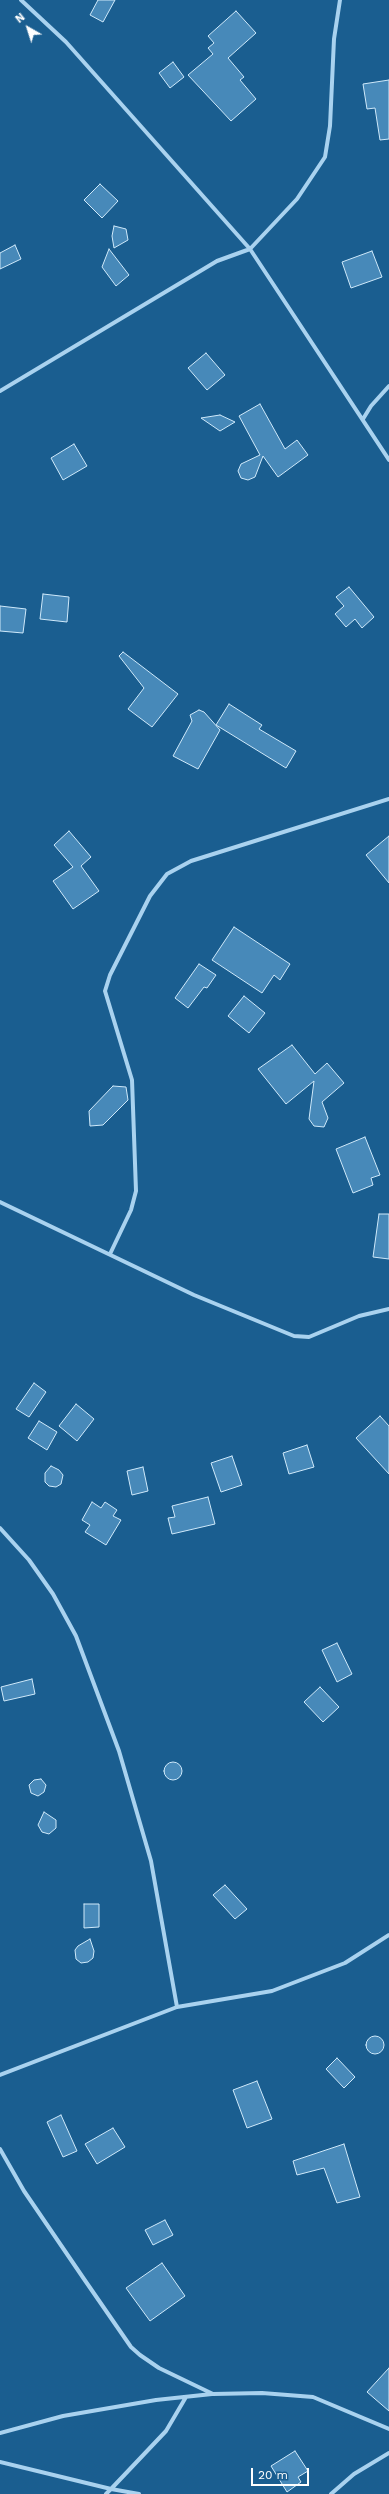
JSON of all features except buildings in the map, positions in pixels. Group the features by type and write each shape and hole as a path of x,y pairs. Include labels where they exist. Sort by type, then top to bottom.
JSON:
{"street":[{"path":"21,0 66,42 250,249 389,460"},
{"path":"0,391 217,261 250,249 297,199 325,158 330,126 334,39 340,0"},
{"path":"363,419 371,406 389,386"},
{"path":"110,1254 131,1210 136,1191 132,1080 105,991 110,975 150,896 168,874 190,861 389,799"},
{"path":"0,1202 194,1295 294,1336 310,1337 359,1316 389,1309"},
{"path":"0,1528 28,1560 53,1594 76,1636 119,1750 151,1861 177,2007"},
{"path":"0,2075 177,2007 272,1991 345,1963 389,1935"},
{"path":"0,2149 24,2191 131,2347 159,2368 213,2394"},
{"path":"0,2433 63,2416 186,2396 262,2393 313,2397 389,2429"},
{"path":"106,2494 166,2431 186,2396"},
{"path":"331,2494 354,2474 389,2454"},
{"path":"0,2462 111,2489 139,2494"}]}
